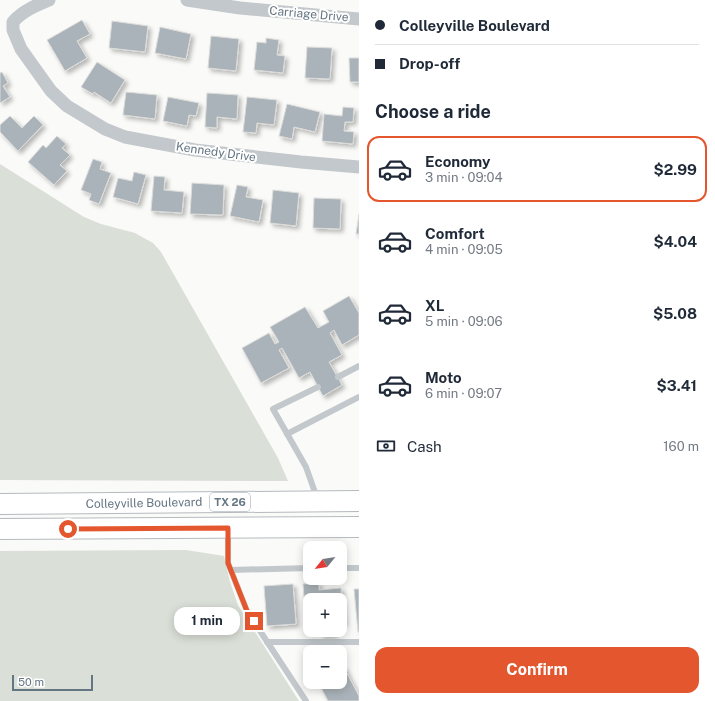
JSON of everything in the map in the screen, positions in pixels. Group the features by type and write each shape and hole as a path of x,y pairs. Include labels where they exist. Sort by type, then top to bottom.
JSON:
{"main road":[{"name":"Colleyville Boulevard","path":"0,504 359,501"},
{"path":"36,504 36,529"},
{"name":"Colleyville Boulevard","path":"0,529 359,527"}],"street":[{"name":"Kennedy Drive","path":"49,0 35,6 17,17 13,22 13,30 21,49 51,91 67,106 105,129 125,137 195,150 359,167"},
{"name":"Carriage Drive","path":"187,0 240,8 359,19"}],"lane":[{"path":"338,377 359,366"},
{"path":"318,387 273,409 306,467 318,502"},
{"path":"287,434 359,397"},
{"path":"228,528 228,563 247,611 306,701"},
{"path":"231,570 303,568"},
{"path":"347,568 359,568"},
{"path":"267,642 359,642"}],"shaded area":[{"path":"0,164 84,217 101,224 135,233 153,243 161,252 278,458 288,481 0,480"},
{"path":"186,550 224,556 230,582 238,605 299,701 0,701 0,551"}],"building":[{"path":"82,20 90,34 77,41 87,58 65,71 47,40"},
{"path":"112,21 148,26 145,52 109,48"},
{"path":"160,27 191,34 186,59 155,53"},
{"path":"211,36 239,39 236,71 208,68"},
{"path":"266,38 279,40 277,55 285,56 283,73 254,70 257,42 266,43"},
{"path":"307,47 332,48 330,79 305,78"},
{"path":"349,58 359,58 359,82 350,82"},
{"path":"97,62 125,80 111,103 94,92 93,94 81,87"},
{"path":"2,72 8,83 3,86 10,97 0,103 0,73"},
{"path":"126,92 157,95 155,119 123,115"},
{"path":"207,93 238,95 237,119 217,117 217,128 205,127"},
{"path":"168,97 199,103 196,116 189,115 187,126 163,121"},
{"path":"247,97 277,100 274,125 257,123 256,133 243,132"},
{"path":"287,104 320,112 315,132 294,127 292,139 279,136"},
{"path":"343,107 354,108 353,122 345,122 344,131 354,132 353,144 322,141 324,114 342,116"},
{"path":"10,116 22,128 34,116 43,125 18,151 0,132 0,125"},
{"path":"57,136 66,144 62,148 70,155 60,165 67,171 54,185 28,162 43,145 46,148"},
{"path":"93,159 102,162 100,169 111,173 99,204 89,200 91,194 81,190"},
{"path":"134,172 146,175 138,204 113,197 118,178 132,181"},
{"path":"154,176 165,177 164,190 184,192 182,213 151,211"},
{"path":"192,183 224,185 223,215 190,214"},
{"path":"237,185 248,187 246,197 263,200 259,222 230,216"},
{"path":"273,190 299,193 296,226 270,223"},
{"path":"314,198 341,199 340,229 313,228"},
{"path":"359,214 359,234 356,234"},
{"path":"349,296 359,313 359,335 342,345 334,330 330,333 342,355 329,362 342,385 323,396 310,372 299,378 282,348 279,350 289,368 261,383 242,348 269,333 275,344 279,342 270,327 305,307 318,328 329,322 323,311"},
{"path":"293,584 296,624 267,626 264,586"},
{"path":"303,585 319,585 319,590 341,588 341,593 304,593"},
{"path":"354,589 359,589 359,632 358,632"},
{"path":"347,674 359,696 359,701 328,701 322,689 347,689"}],"route":[{"path":"68,529 228,528 228,563 247,611 254,621"}]}
